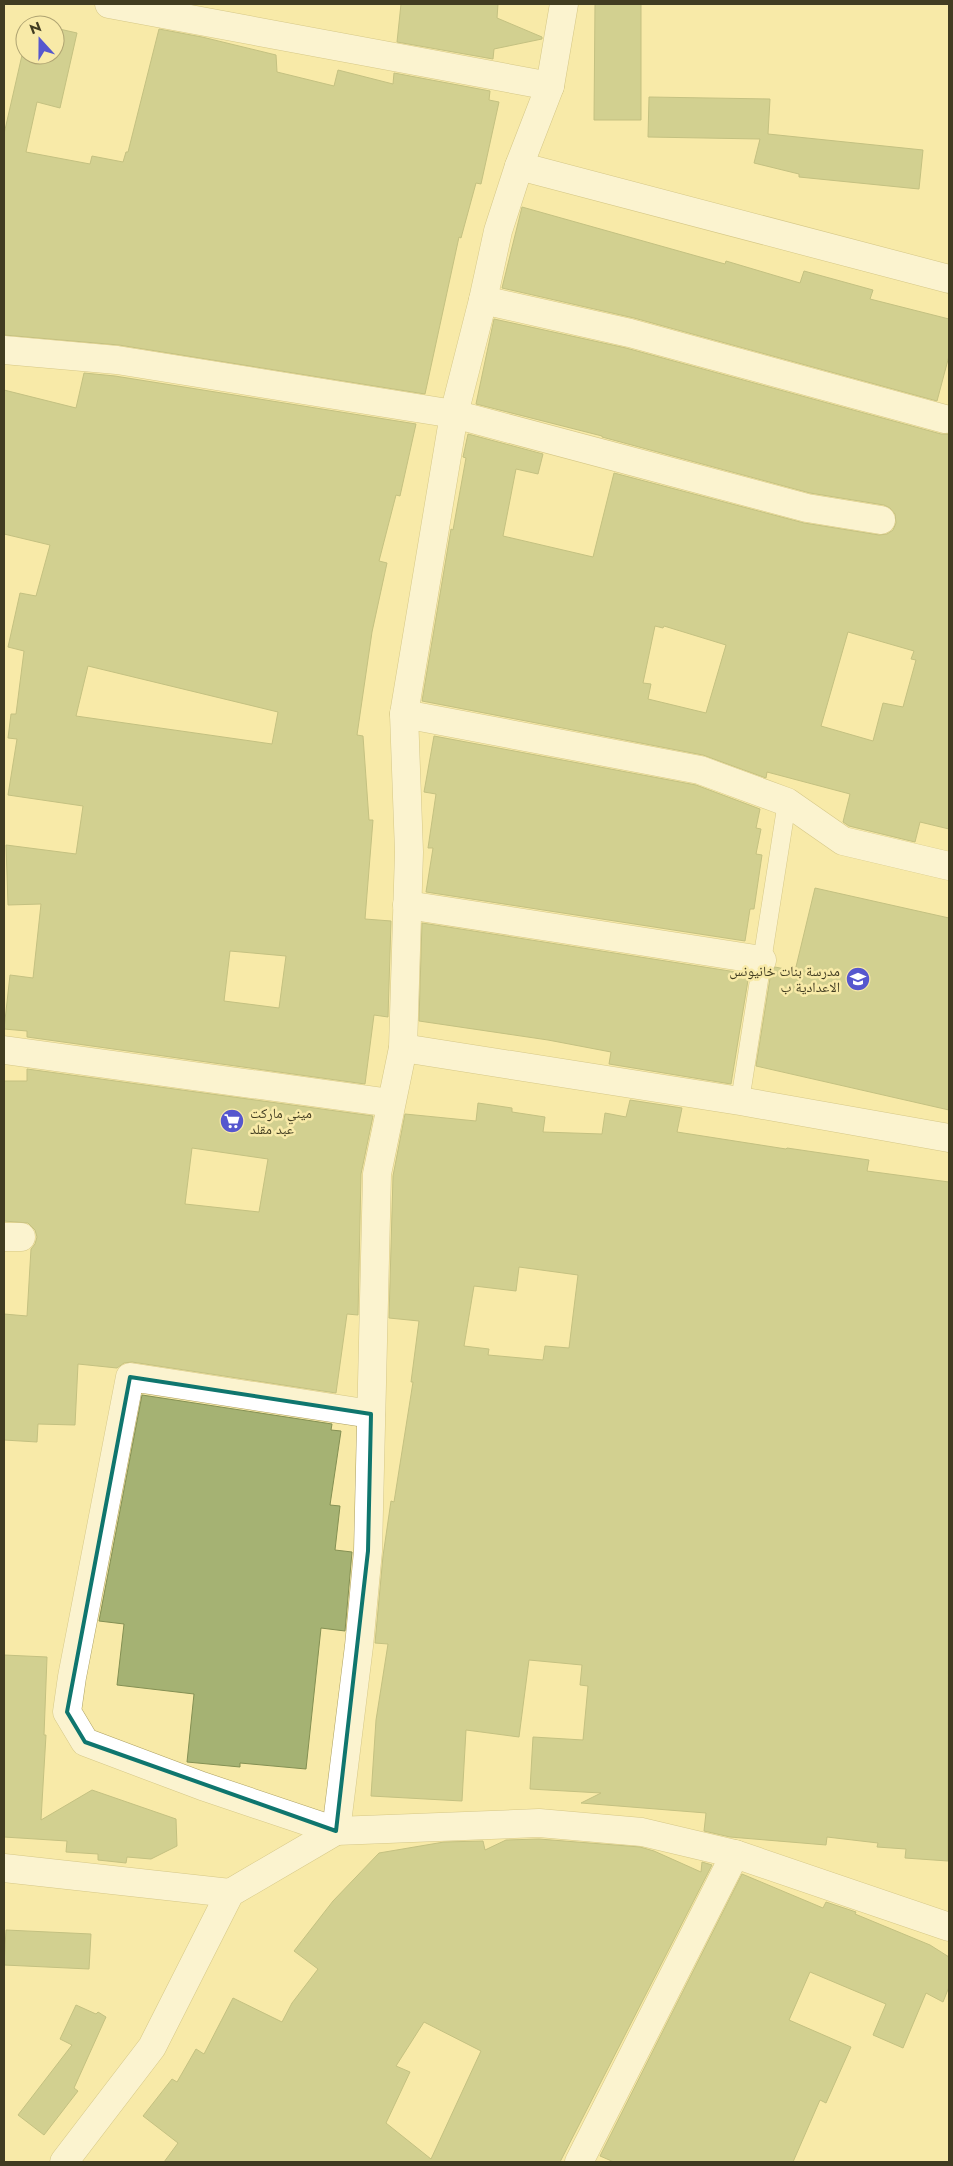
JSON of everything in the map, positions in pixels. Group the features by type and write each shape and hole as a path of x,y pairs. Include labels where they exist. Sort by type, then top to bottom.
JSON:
{"street":[{"path":"109,4 550,86"},
{"path":"336,1831 359,1646 368,1551 377,1174 403,1048 409,852 404,714 454,414 483,300 498,231 519,166 550,86 564,4"},
{"path":"519,166 949,279"},
{"path":"483,300 630,333 945,419"},
{"path":"4,350 117,360 454,414 807,508 881,520"},
{"path":"404,714 700,770 787,802 843,841 949,866"},
{"path":"407,905 762,960"},
{"path":"403,1048 740,1102 949,1138"},
{"path":"4,1050 391,1103"},
{"path":"371,1414 130,1377 67,1712 85,1742 202,1786 336,1831 539,1823 642,1832 735,1854 949,1926"},
{"path":"64,2162 152,2046 230,1893 336,1831"},
{"path":"579,2162 735,1854"},
{"path":"4,1868 230,1893"}],"lane":[{"path":"740,1102 787,802"}],"highlighted area":[{"path":"130,1377 371,1414 368,1551 336,1831 85,1742 67,1712"}],"building":[{"path":"401,4 498,4 497,18 542,37 542,39 494,49 493,59 397,42"},
{"path":"595,4 641,4 641,120 594,120"},
{"path":"159,29 202,37 276,55 277,72 334,86 338,70 393,84 394,73 490,91 489,100 499,102 481,184 476,183 461,238 459,237 425,394 119,345 4,335 4,134 20,65 65,65 65,30 77,33 60,108 37,102 26,152 90,164 92,156 123,162 126,152 128,152"},
{"path":"649,97 770,99 768,134 923,150 919,189 799,177 799,174 754,163 760,139 648,137"},
{"path":"522,207 725,264 726,261 800,283 804,271 873,290 870,299 949,319 949,356 937,401 634,318 502,288"},
{"path":"494,319 626,348 941,434 949,434 949,829 920,822 915,842 849,826 843,822 850,794 767,772 766,778 703,755 422,701 451,529 453,530 466,458 463,457 468,434 543,454 538,474 516,469 503,536 593,557 614,473 804,523 879,535 887,534 893,530 896,523 895,514 884,505 810,493 602,436 476,404","holes":["655,626 663,628 664,626 726,645 706,713 648,699 651,684 643,683","848,632 914,651 911,659 916,660 903,707 883,703 873,741 821,726"]},
{"path":"84,373 115,376 416,424 400,496 396,495 379,561 387,563 372,632 357,735 363,736 369,820 373,820 365,919 391,921 388,1017 374,1015 365,1084 27,1037 27,1031 4,1029 10,975 33,978 41,904 8,905 6,845 76,854 83,806 8,795 17,739 8,738 11,714 16,714 24,651 8,647 20,593 36,596 50,545 4,534 4,390 76,408","holes":["88,666 278,712 272,744 76,716","230,951 286,956 279,1008 224,1001"]},
{"path":"434,736 696,785 760,809 756,828 761,829 756,854 762,855 754,909 750,909 745,941 426,892 433,848 428,848 436,794 424,792"},
{"name":"مدرسة بنات خانيونس الاعدادية ب","path":"815,888 949,918 949,1110 756,1066 771,972 775,967 795,971"},
{"path":"422,923 749,974 731,1084 609,1064 611,1052 548,1040 419,1021"},
{"path":"27,1069 373,1116 361,1174 358,1315 347,1314 336,1393 132,1362 124,1363 117,1368 78,1364 75,1425 38,1424 37,1442 4,1440 4,1314 27,1316 31,1249 37,1237 35,1230 28,1223 4,1221 4,1081 27,1081","holes":["192,1148 268,1159 259,1212 185,1204"]},
{"path":"630,1100 682,1108 677,1132 869,1160 867,1171 949,1182 948,1861 905,1858 906,1849 877,1847 878,1843 827,1837 826,1845 730,1837 704,1831 706,1813 581,1803 601,1793 530,1789 533,1737 583,1740 588,1686 580,1685 582,1665 529,1660 519,1737 466,1730 462,1801 371,1796 376,1720 388,1644 375,1643 383,1556 391,1501 394,1502 413,1382 411,1382 419,1321 389,1318 393,1176 405,1114 476,1121 478,1103 512,1108 512,1112 545,1117 543,1132 602,1134 605,1113 626,1117","holes":["519,1267 578,1275 569,1348 545,1346 543,1360 488,1355 489,1349 464,1346 474,1286 516,1291"]},
{"path":"142,1395 332,1424 331,1430 341,1431 330,1505 340,1506 335,1550 352,1552 345,1631 321,1628 306,1769 240,1763 240,1767 187,1762 194,1694 117,1685 124,1624 99,1621"},
{"path":"4,1655 47,1657 44,1735 46,1735 41,1820 92,1790 176,1819 177,1846 151,1859 127,1857 126,1863 98,1860 98,1854 66,1852 67,1841 4,1837"},
{"path":"539,1839 640,1847 654,1851 701,1872 702,1862 712,1865 560,2162 164,2162 178,2143 143,2116 172,2079 177,2082 196,2049 204,2054 233,1998 282,2022 292,2003 318,1969 294,1951 333,1901 379,1853 444,1842 483,1841 485,1850 506,1840","holes":["424,2022 481,2051 431,2159 386,2123 410,2072 396,2066"]},
{"path":"742,1874 823,1908 826,1902 856,1912 855,1914 930,1945 949,1957 949,1987 943,2002 926,1993 903,2048 873,2035 886,2004 810,1972 789,2020 851,2047 826,2103 820,2100 793,2162 614,2162 600,2156"},
{"path":"6,1930 91,1934 89,1969 4,1965"},
{"path":"76,2005 96,2014 98,2012 106,2017 74,2088 78,2091 44,2135 18,2115 72,2045 60,2039"}],"place":[{"name":"مدرسة بنات خانيونس الاعدادية ب","path":"858,979"},
{"name":"ميني ماركت عبد مقلد","path":"232,1121"}]}
